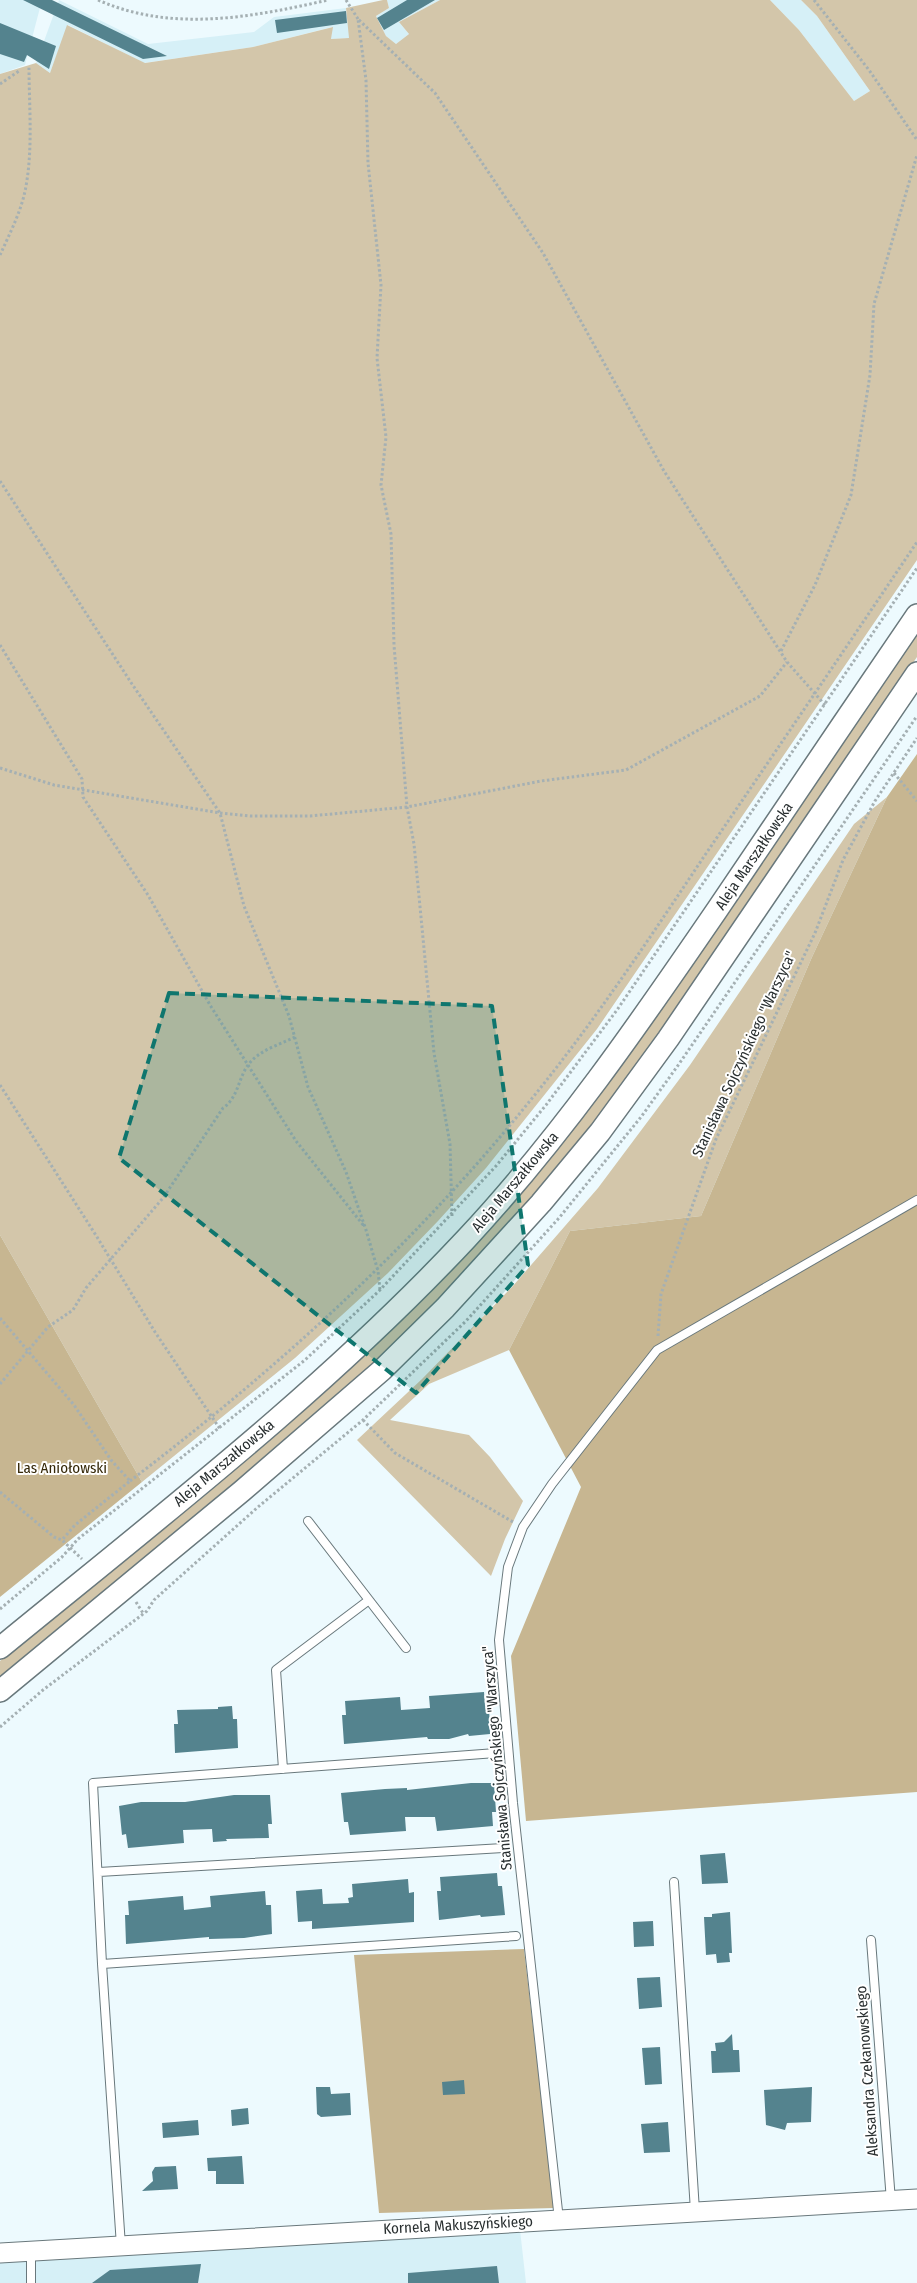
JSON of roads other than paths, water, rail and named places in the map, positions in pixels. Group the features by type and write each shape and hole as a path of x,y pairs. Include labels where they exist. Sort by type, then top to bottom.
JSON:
{"main road":[{"name":"Aleja Marszałkowska","path":"0,1648 200,1483 360,1346 469,1236 555,1136 634,1032 917,615"},
{"name":"Aleja Marszałkowska","path":"0,1691 242,1491 382,1370 445,1308 541,1203 600,1132 668,1039 917,673"}],"street":[{"name":"Kornela Makuszyńskiego","path":"0,2253 917,2199"}],"lane":[{"name":"Stanisława Sojczyńskiego \"Warszyca\"","path":"559,2220 512,1802 499,1640 508,1567 523,1527 552,1484 657,1350 917,1200"},
{"path":"308,1521 406,1648"},
{"path":"283,1769 276,1670 369,1600"},
{"path":"121,2246 102,1964 99,1872 93,1783 496,1753"},
{"path":"99,1872 504,1848"},
{"path":"674,1882 695,2211"},
{"path":"102,1964 516,1936"},
{"name":"Aleksandra Czekanowskiego","path":"871,1940 890,2201"},
{"path":"31,2251 32,2283"}],"park label":[{"name":"Las Aniołowski","path":"62,1468"}]}
